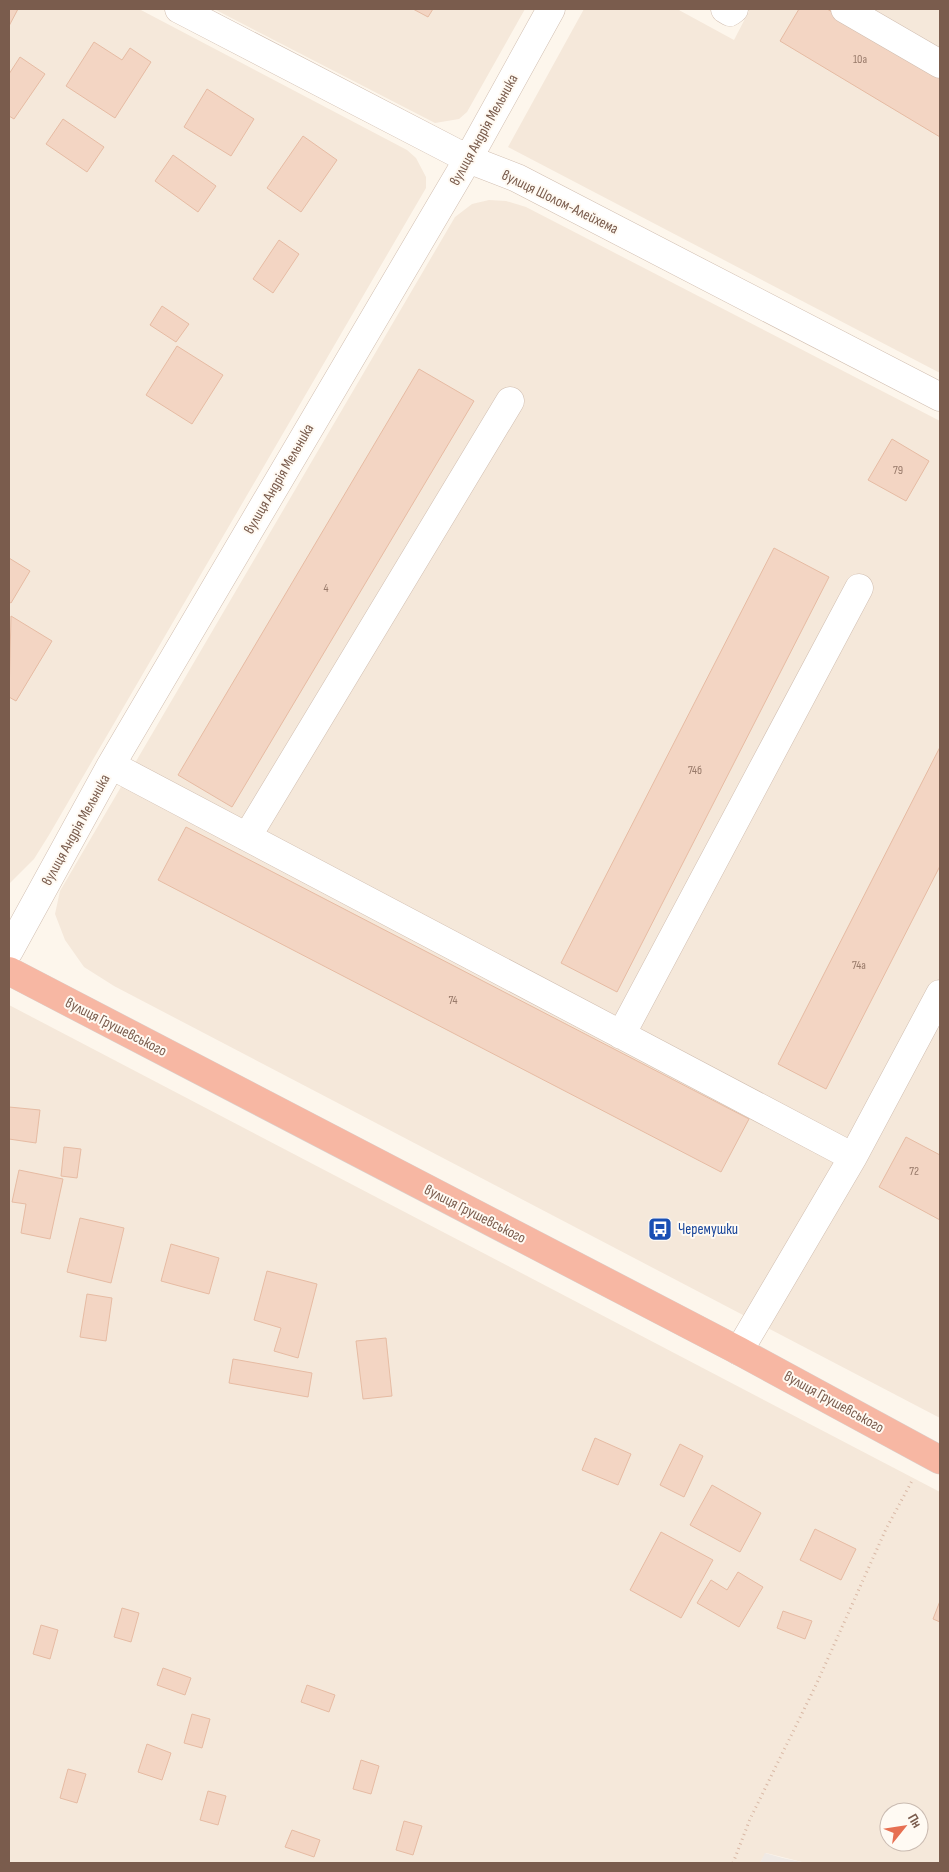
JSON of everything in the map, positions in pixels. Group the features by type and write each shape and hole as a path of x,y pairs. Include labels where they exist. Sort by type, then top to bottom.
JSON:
{"highway":[{"name":"вулиця Грушевського","path":"9,971 739,1351 933,1456"}],"street":[{"name":"вулиця Шолом-Алейхема","path":"179,9 468,159 516,178 940,397"},
{"name":"вулиця Андрія Мельника","path":"9,951 112,765 468,159 551,9"},
{"path":"725,9 730,12 734,9"},
{"path":"845,9 940,64"},
{"path":"247,837 510,401"},
{"path":"621,1035 859,588"},
{"path":"112,765 853,1157"},
{"path":"739,1351 853,1157 940,994"}],"path":[{"path":"733,1863 750,1819 816,1685 886,1529 933,1456"}],"shaded area":[{"path":"9,9 139,9 407,150 416,158 426,177 426,188 49,835 34,859 9,884"},
{"path":"214,9 525,9 467,112 459,119 435,123"},
{"path":"584,9 677,9 734,40 749,11 745,9 940,9 940,373 508,147"},
{"path":"489,200 506,201 526,207 940,421 940,1418 114,986 84,967 65,940 55,914 60,891 455,217 472,204"},
{"path":"9,1005 940,1492 940,1863 806,1863 766,1853 760,1863 9,1863"},
{"path":"765,1853 783,1858 806,1863 760,1863"}],"building":[{"path":"9,9 18,9 9,26"},
{"path":"413,9 433,9 428,17"},
{"path":"799,9 827,9 940,76 940,137 780,41"},
{"path":"94,42 122,60 130,48 151,62 115,118 66,86"},
{"path":"20,57 45,74 14,119 9,116 9,74"},
{"path":"207,89 254,119 231,156 184,127"},
{"path":"63,119 104,147 87,172 46,144"},
{"path":"303,136 337,160 301,212 267,188"},
{"path":"173,155 216,186 198,212 155,181"},
{"path":"279,240 299,254 273,293 253,279"},
{"path":"162,306 189,324 176,342 150,325"},
{"path":"177,346 223,375 192,424 146,395"},
{"path":"419,369 474,401 232,807 178,775"},
{"path":"892,439 929,461 906,501 868,480"},
{"path":"774,548 829,577 617,992 561,963"},
{"path":"9,558 30,571 11,603 9,602"},
{"path":"11,616 52,641 16,701 9,697"},
{"path":"940,747 940,866 826,1089 778,1064"},
{"path":"186,827 749,1119 721,1172 158,880"},
{"path":"9,1107 40,1110 36,1143 9,1139"},
{"path":"906,1137 940,1155 940,1220 879,1187"},
{"path":"64,1147 81,1149 77,1178 61,1176"},
{"path":"19,1170 63,1179 50,1239 21,1233 26,1204 12,1202"},
{"path":"80,1218 124,1228 111,1283 67,1272"},
{"path":"171,1244 219,1258 209,1294 161,1281"},
{"path":"267,1271 317,1284 298,1358 274,1351 281,1328 254,1320"},
{"path":"87,1294 112,1298 106,1341 80,1337"},
{"path":"386,1338 392,1396 363,1399 356,1341"},
{"path":"233,1359 312,1373 308,1397 229,1383"},
{"path":"595,1438 631,1454 618,1485 582,1470"},
{"path":"680,1444 703,1456 684,1497 660,1485"},
{"path":"712,1485 761,1513 740,1552 690,1525"},
{"path":"815,1529 856,1549 841,1580 800,1560"},
{"path":"661,1532 713,1560 681,1618 630,1590"},
{"path":"738,1572 763,1587 739,1627 697,1603 711,1580 727,1590"},
{"path":"940,1601 940,1622 933,1619"},
{"path":"122,1608 139,1613 131,1642 114,1637"},
{"path":"783,1611 812,1621 805,1639 777,1628"},
{"path":"41,1625 58,1630 50,1659 33,1654"},
{"path":"163,1668 191,1678 185,1695 157,1685"},
{"path":"307,1685 335,1695 329,1712 301,1702"},
{"path":"192,1714 210,1719 202,1748 184,1743"},
{"path":"147,1744 171,1753 162,1780 138,1772"},
{"path":"361,1760 379,1766 371,1794 353,1789"},
{"path":"68,1769 86,1774 77,1803 60,1798"},
{"path":"208,1791 226,1796 218,1825 200,1820"},
{"path":"404,1821 422,1826 413,1855 396,1850"},
{"path":"292,1830 320,1840 314,1857 285,1847"}],"place":[{"name":"Черемушки","path":"660,1229"}]}
